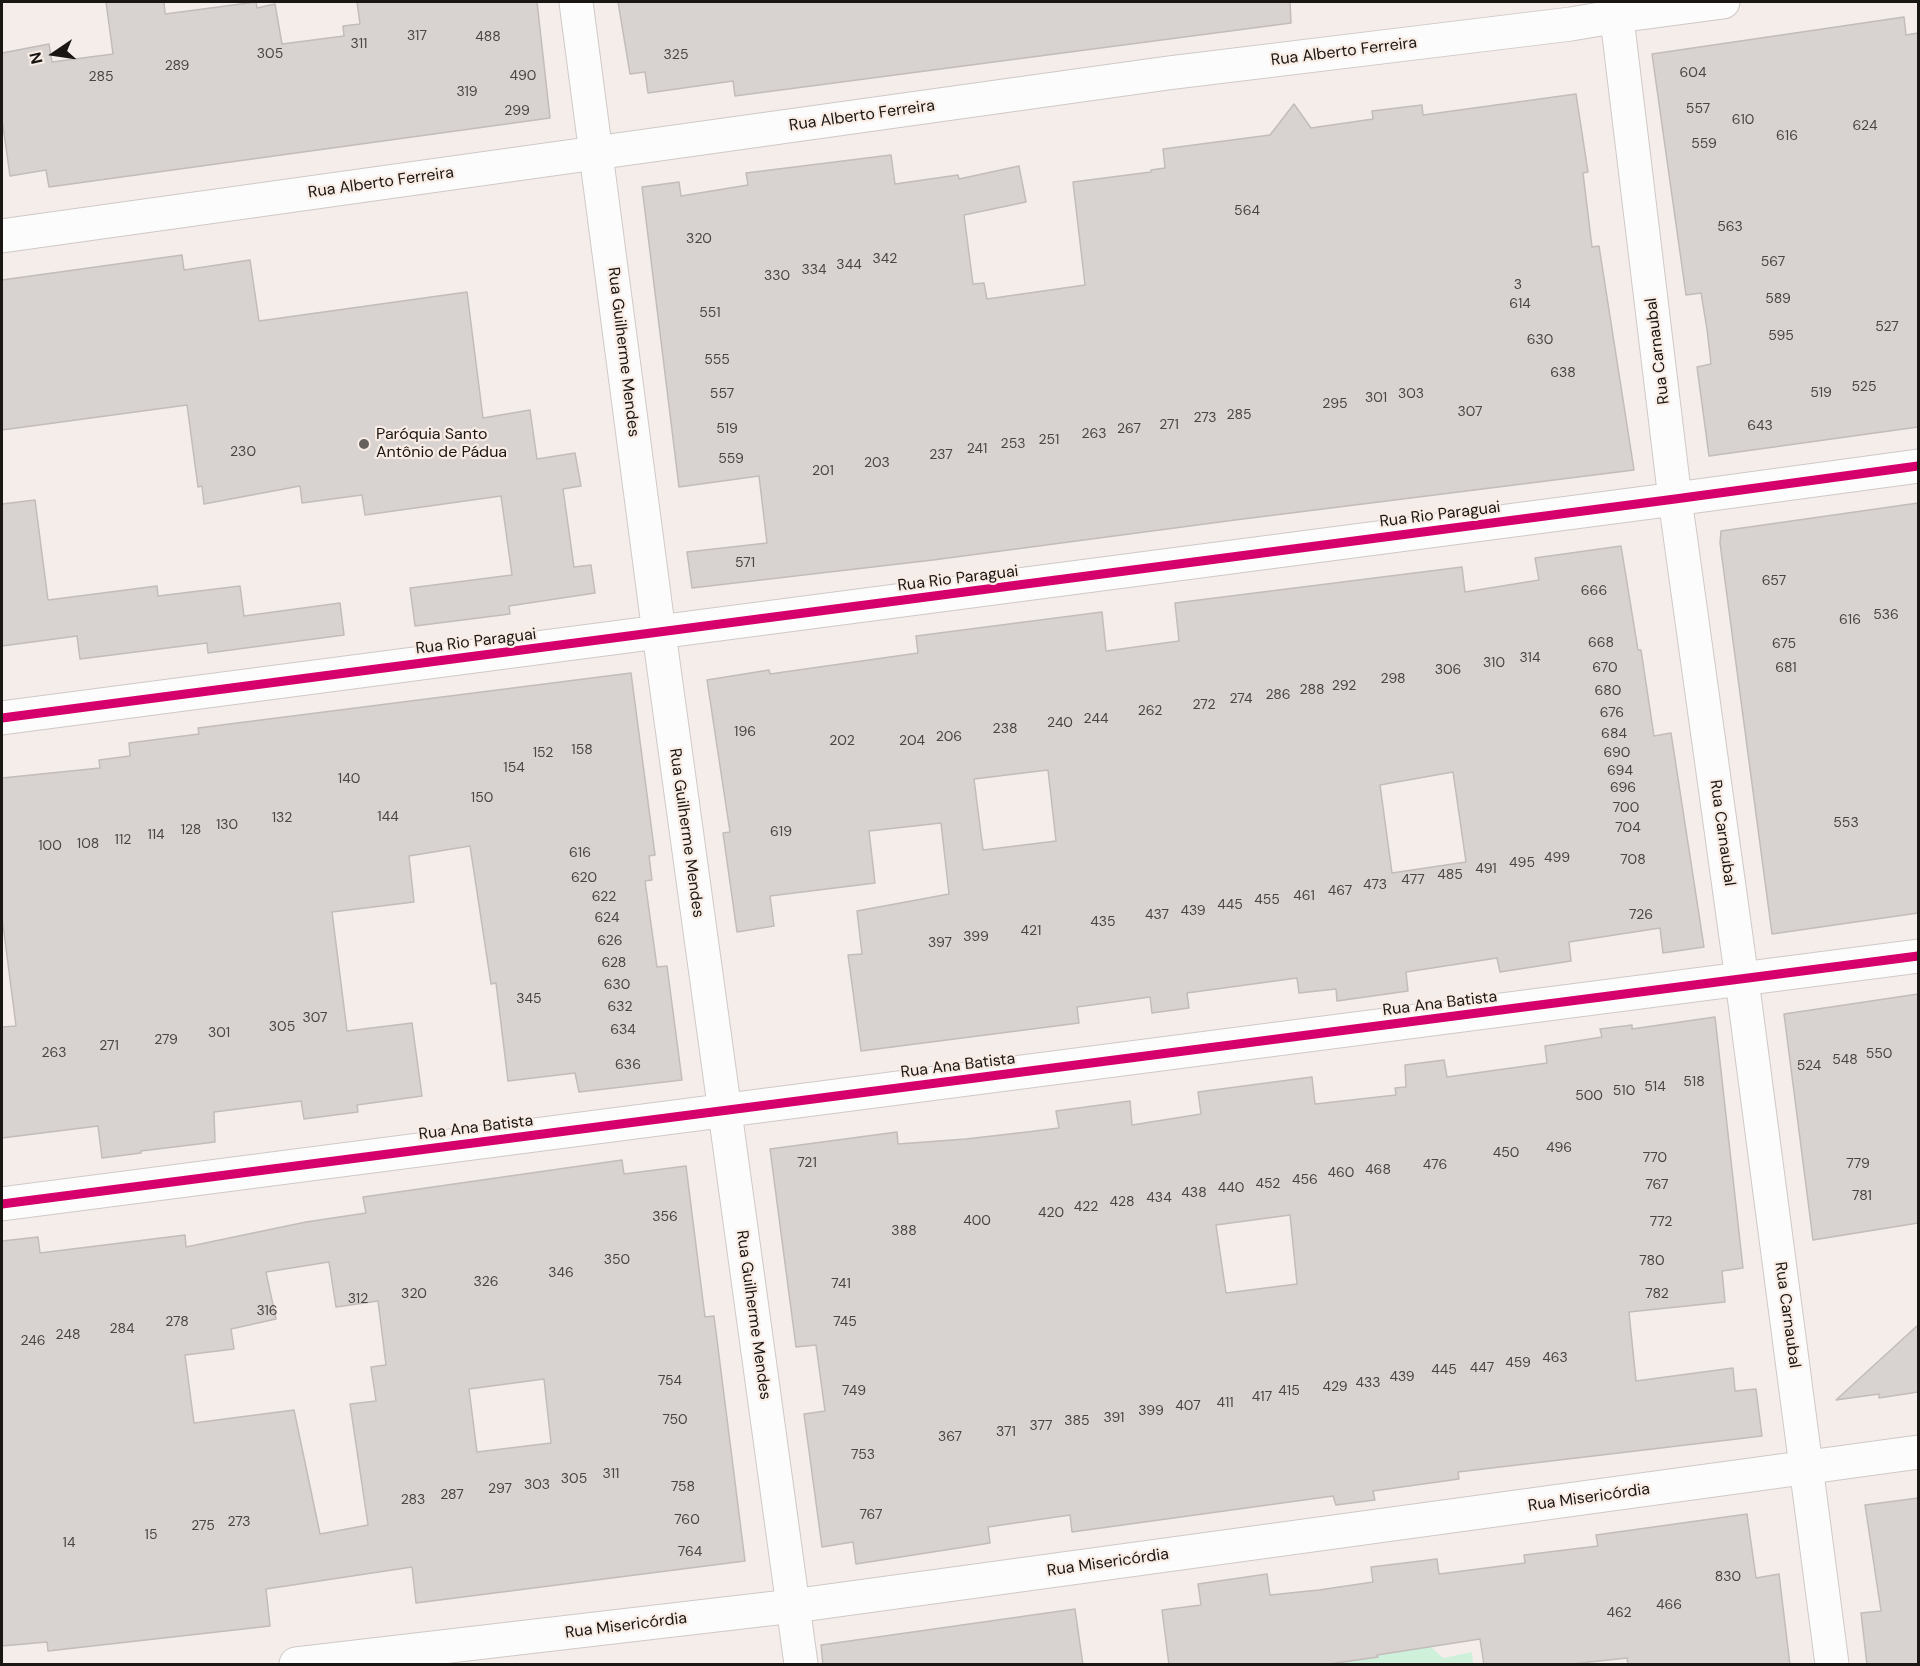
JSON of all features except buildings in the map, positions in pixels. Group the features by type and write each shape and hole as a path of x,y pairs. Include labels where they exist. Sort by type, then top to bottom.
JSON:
{"street":[{"name":"Rua Guilherme Mendes","path":"576,2 659,633 801,1665"},
{"name":"Rua Alberto Ferreira","path":"2,236 1168,73 1571,24 1617,9 1723,2"},
{"name":"Rua Carnaubal","path":"1617,9 1675,500 1742,980 1832,1665"},
{"name":"Rua Rio Paraguai","path":"2,718 1675,500 1918,466"},
{"name":"Rua Ana Batista","path":"2,1204 1918,956"},
{"name":"Rua Misericórdia","path":"296,1665 793,1606 1918,1452"}],"green space":[{"path":"1424,1640 1443,1658 1472,1652 1473,1664 1334,1664 1333,1657"}],"cycle path":[{"path":"2,718 1918,466"},
{"path":"2,1204 1918,956"}],"place":[{"name":"Paróquia Santo Antônio de Pádua","path":"364,444"}]}
